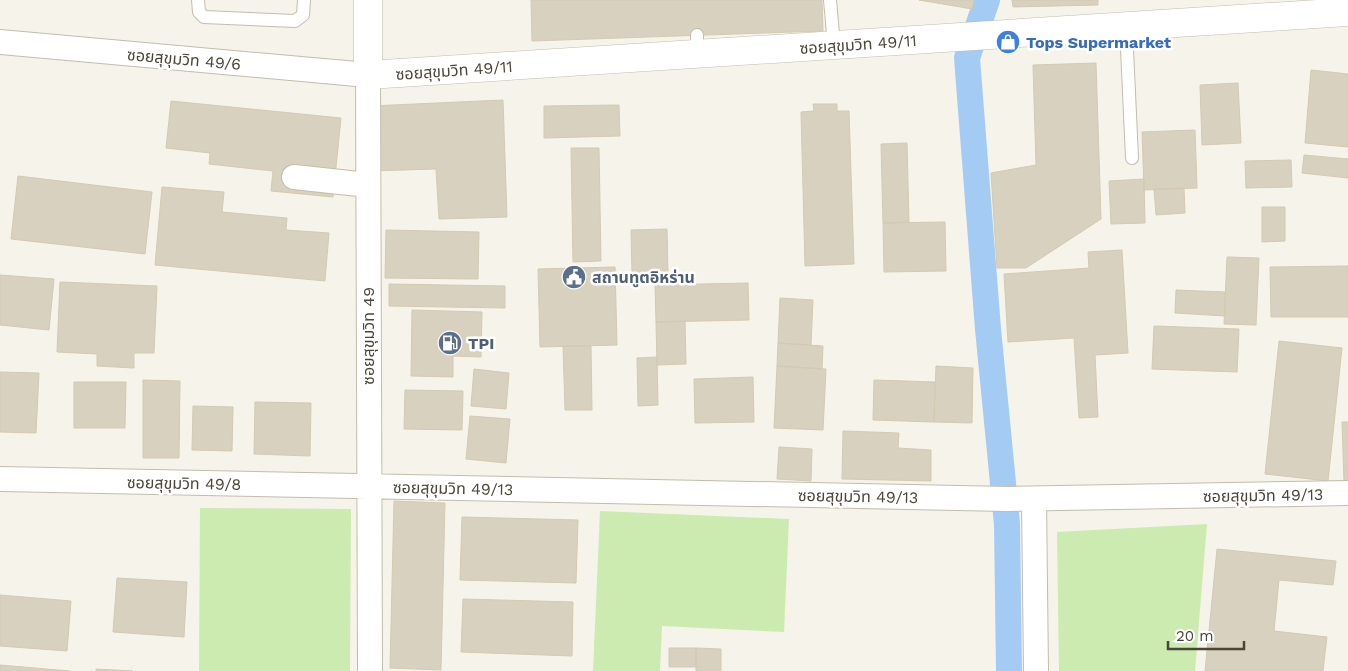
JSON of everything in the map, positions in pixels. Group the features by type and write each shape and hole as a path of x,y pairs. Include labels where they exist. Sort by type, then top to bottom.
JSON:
{"street":[{"name":"ซอยสุขุมวิท 49","path":"368,0 370,671"},
{"name":"ซอยสุขุมวิท 49/11","path":"368,75 697,44 834,45 1126,26 1277,8 1348,12"},
{"name":"ซอยสุขุมวิท 49/6","path":"0,42 368,75"},
{"path":"294,177 368,185"},
{"name":"ซอยสุขุมวิท 49/8","path":"0,480 368,487"},
{"name":"ซอยสุขุมวิท 49/13","path":"368,487 1034,499 1348,493"},
{"path":"1034,499 1036,671"}],"lane":[{"path":"198,0 199,12 204,17 295,21 304,15 304,0"},
{"path":"830,0 834,45"},
{"path":"1126,26 1132,158"}],"green space":[{"path":"200,508 351,509 350,671 199,671"},
{"path":"600,511 789,519 784,632 662,626 660,671 593,671"},
{"path":"1207,524 1195,671 1059,671 1057,532"}],"building":[{"path":"531,0 822,0 823,31 532,41"},
{"path":"919,0 974,0 972,9"},
{"path":"1012,0 1098,0 1098,5 1013,7"},
{"path":"1096,63 1101,219 1026,268 997,268 991,173 1036,165 1033,65"},
{"path":"1311,70 1348,74 1348,147 1305,143"},
{"path":"1238,83 1241,143 1202,145 1200,85"},
{"path":"503,100 507,217 439,219 436,169 372,171 370,106"},
{"path":"171,101 341,118 333,197 271,191 273,171 209,164 210,153 166,148"},
{"path":"813,104 837,104 837,111 849,111 854,264 805,266 801,112 814,111"},
{"path":"619,105 620,136 544,138 544,106"},
{"path":"1195,130 1197,188 1144,190 1142,132"},
{"path":"907,143 909,222 883,223 881,144"},
{"path":"571,148 599,148 601,261 573,262"},
{"path":"1304,155 1348,159 1348,178 1302,173"},
{"path":"1291,160 1292,187 1246,188 1245,161"},
{"path":"18,176 152,192 145,254 11,239"},
{"path":"1144,179 1145,223 1111,224 1109,181"},
{"path":"162,187 224,192 222,212 287,218 286,230 329,233 325,281 155,265"},
{"path":"1184,188 1185,213 1156,215 1154,189"},
{"path":"1262,207 1285,207 1285,241 1262,242"},
{"path":"945,222 946,271 884,272 883,223"},
{"path":"667,229 668,274 632,275 631,230"},
{"path":"386,230 479,232 478,279 385,278"},
{"path":"1122,250 1128,353 1095,355 1098,417 1079,418 1074,338 1008,342 1004,274 1089,268 1088,252"},
{"path":"1227,257 1259,258 1256,325 1224,324"},
{"path":"1348,266 1348,317 1271,317 1270,267"},
{"path":"615,267 617,345 540,347 538,269"},
{"path":"0,275 54,279 49,330 0,325"},
{"path":"60,282 157,286 154,353 134,353 134,368 97,366 97,354 57,352"},
{"path":"748,283 749,320 656,322 655,285"},
{"path":"389,284 505,286 505,308 389,306"},
{"path":"1176,290 1225,292 1225,316 1175,313"},
{"path":"780,298 813,300 811,345 778,343"},
{"path":"412,310 482,312 481,357 453,356 453,377 411,376"},
{"path":"685,321 686,364 657,365 656,322"},
{"path":"1154,326 1239,329 1237,372 1152,369"},
{"path":"1279,341 1342,348 1328,481 1265,474"},
{"path":"778,343 823,346 822,369 777,366"},
{"path":"563,346 591,346 592,410 565,410"},
{"path":"657,357 658,405 638,406 637,358"},
{"path":"777,366 826,369 823,430 774,428"},
{"path":"936,366 973,368 972,423 934,422"},
{"path":"474,369 509,373 506,409 471,406"},
{"path":"0,372 39,373 36,433 0,432"},
{"path":"753,377 754,422 695,423 694,379"},
{"path":"143,380 180,381 179,458 143,458"},
{"path":"874,380 935,382 934,422 873,420"},
{"path":"74,382 126,382 125,428 74,428"},
{"path":"405,390 463,391 462,430 404,429"},
{"path":"255,402 311,403 310,456 254,454"},
{"path":"193,406 233,407 232,451 192,450"},
{"path":"470,416 510,419 506,463 466,459"},
{"path":"1342,422 1348,422 1348,483 1344,483"},
{"path":"843,431 899,433 898,448 931,450 931,481 842,479"},
{"path":"779,447 812,449 811,481 777,479"},
{"path":"394,501 445,503 441,670 390,668"},
{"path":"462,517 578,520 576,583 460,580"},
{"path":"1217,549 1336,561 1333,585 1279,580 1274,631 1327,637 1323,671 1205,671"},
{"path":"117,578 187,582 184,637 113,632"},
{"path":"0,595 71,601 67,651 0,646"},
{"path":"463,599 573,602 572,656 461,652"},
{"path":"669,648 696,648 696,667 669,667"},
{"path":"696,648 721,649 721,671 696,671"},
{"path":"0,665 70,671 0,671"},
{"path":"96,669 133,671 96,671"}],"waterway":[{"path":"987,0 967,58 988,329 1007,524 1009,671"}],"place":[{"name":"Tops Supermarket","path":"1008,42"},
{"name":"สถานทูตอิหร่าน","path":"574,277"},
{"name":"TPI","path":"450,343"}]}
